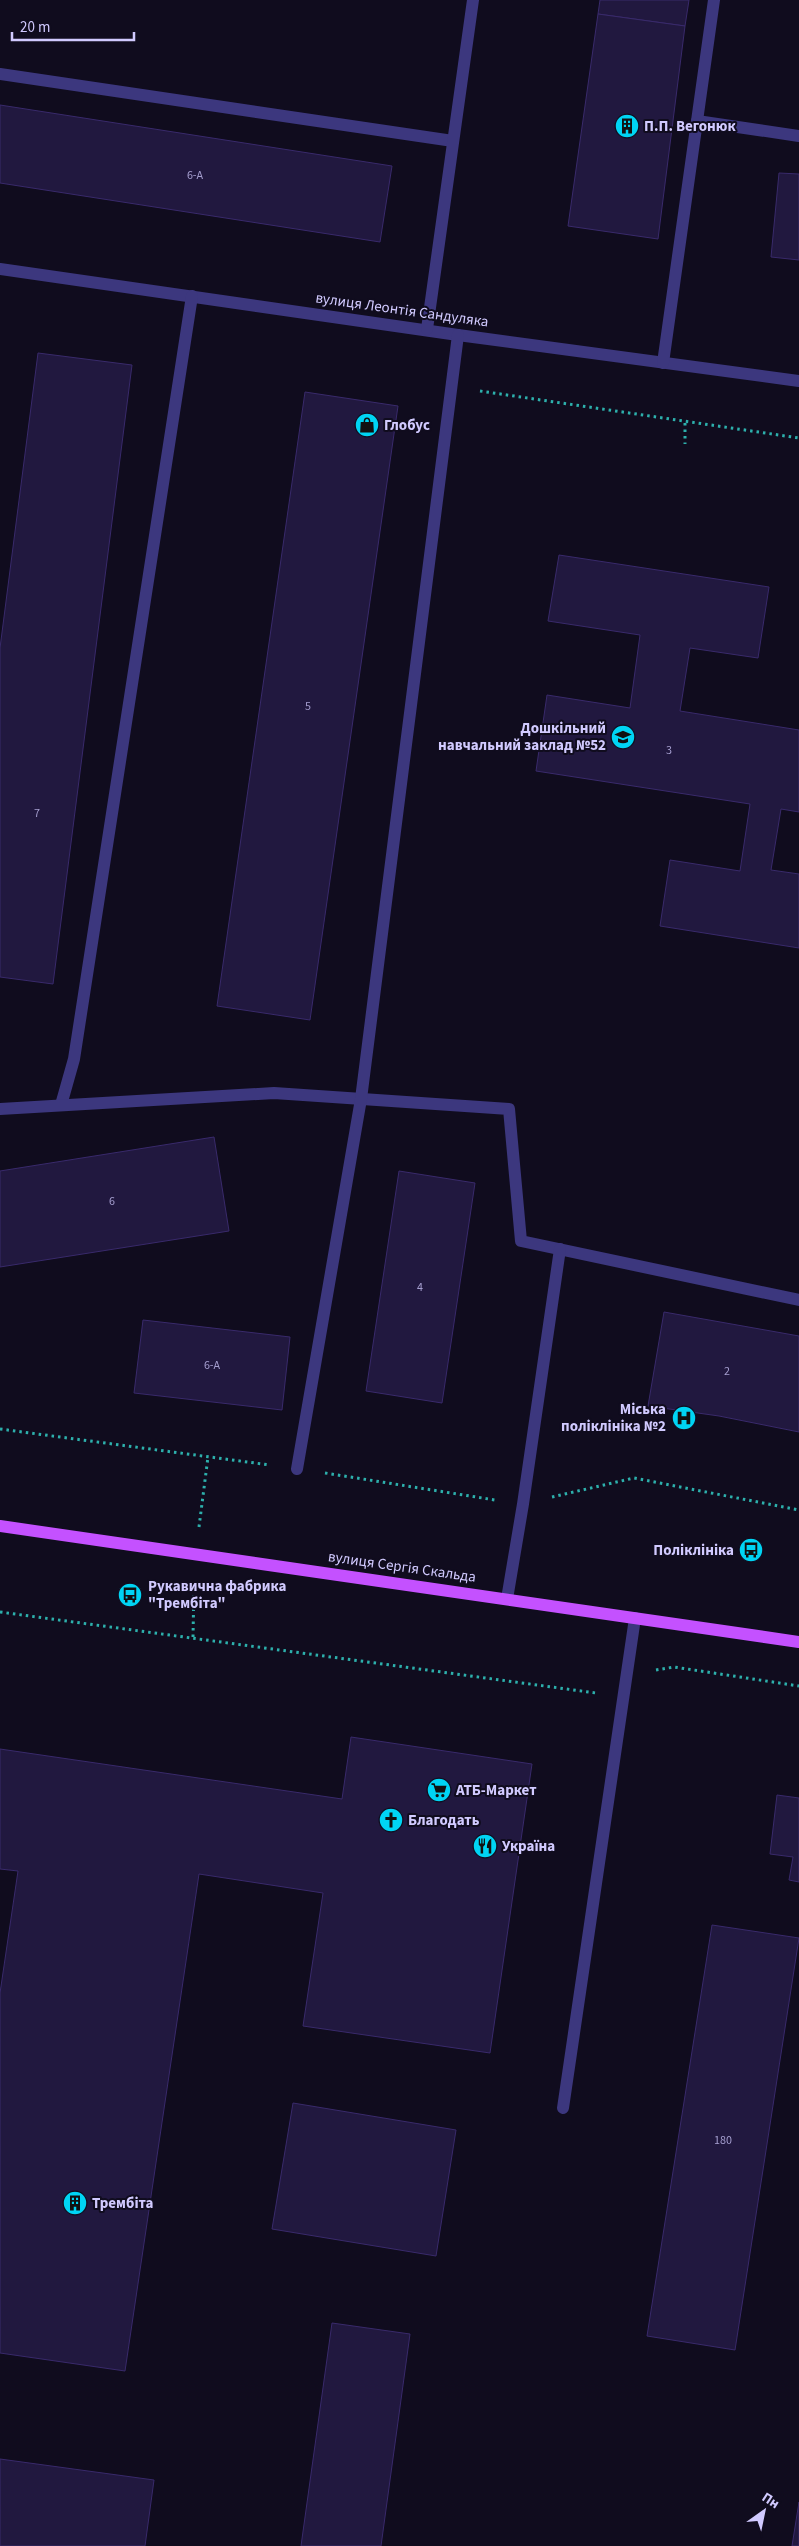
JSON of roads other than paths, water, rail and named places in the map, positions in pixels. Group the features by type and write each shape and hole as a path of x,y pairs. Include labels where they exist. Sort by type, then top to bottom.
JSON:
{"main road":[{"name":"вулиця Сергія Скальда","path":"0,1526 799,1642"}],"street":[{"path":"427,329 473,0"},
{"path":"662,363 714,0"},
{"path":"0,74 453,141"},
{"path":"697,122 799,136"},
{"name":"вулиця Леонтія Сандуляка","path":"0,269 427,329 458,335 799,381"},
{"path":"61,1105 74,1059 192,296"},
{"path":"297,1469 361,1099 458,335"},
{"path":"0,1109 274,1093 509,1109 521,1241 799,1300"},
{"path":"506,1599 523,1504 560,1249"},
{"path":"563,2108 635,1618"}],"place":[{"name":"П.П. Вегонюк","path":"627,126"},
{"name":"Глобус","path":"367,425"},
{"name":"Дошкільний навчальний заклад №52","path":"623,737"},
{"name":"Міська поліклініка №2","path":"684,1418"},
{"name":"Поліклініка","path":"751,1550"},
{"name":"Рукавична фабрика \"Трембіта\"","path":"130,1595"},
{"name":"АТБ-Маркет","path":"439,1790"},
{"name":"Благодать","path":"391,1820"},
{"name":"Україна","path":"485,1846"},
{"name":"Трембіта","path":"75,2203"}]}
